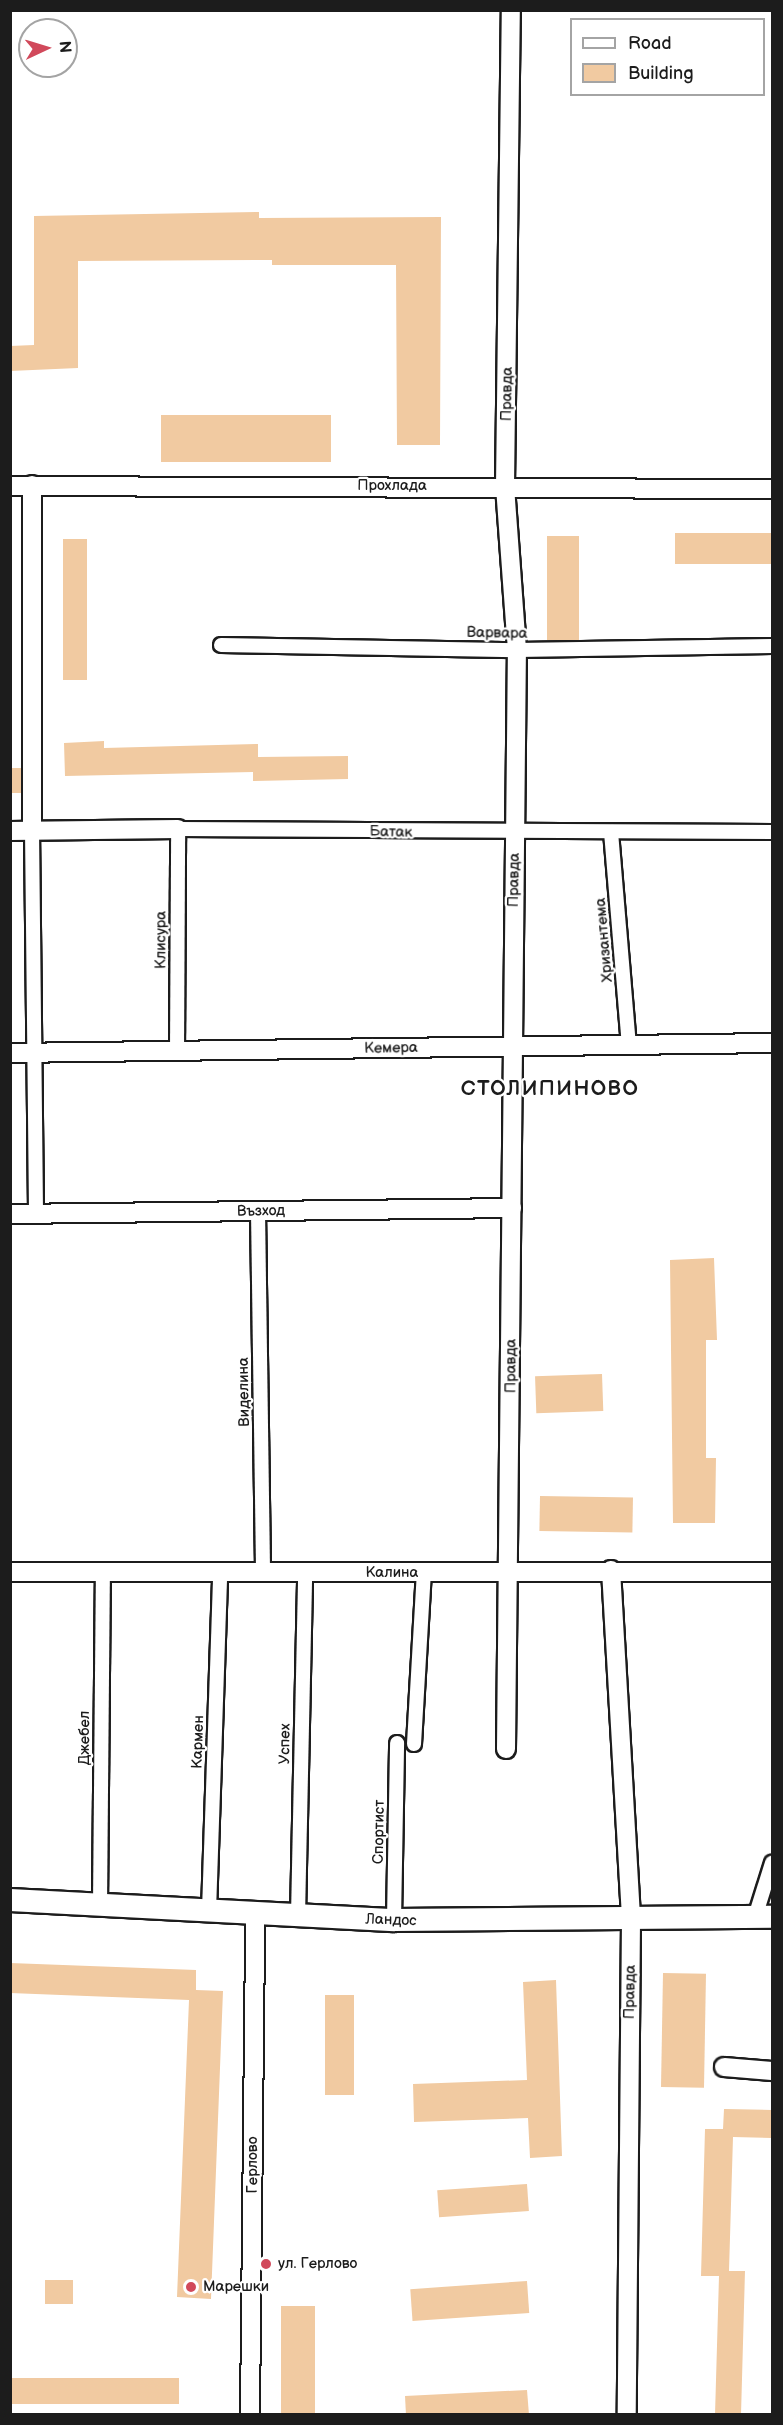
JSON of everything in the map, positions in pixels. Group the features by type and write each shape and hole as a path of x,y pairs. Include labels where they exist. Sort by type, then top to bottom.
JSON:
{"street":[{"name":"Правда","path":"506,1749 511,1574 510,1047 517,650 505,486 511,10"},
{"path":"32,485 32,830 36,1214"},
{"name":"Прохлада","path":"10,486 505,486 772,489"},
{"name":"Варвара","path":"221,645 517,650 772,646"},
{"name":"Батак","path":"10,831 178,829 515,833 772,832"},
{"name":"Клисура","path":"177,1051 178,829"},
{"name":"Хризантема","path":"611,832 629,1045"},
{"name":"Кемера","path":"10,1053 772,1043"},
{"name":"Възход","path":"10,1214 512,1208"},
{"name":"Виделина","path":"258,1211 263,1573"},
{"name":"Правда","path":"611,1570 631,1920 627,2415"},
{"name":"Калина","path":"10,1572 511,1574 611,1570 772,1572"},
{"name":"Джебел","path":"100,1905 104,1572"},
{"name":"Кармен","path":"209,1911 220,1573"},
{"name":"Успех","path":"298,1916 305,1573"},
{"path":"414,1744 424,1573"},
{"name":"Спортист","path":"394,1920 397,1743"},
{"path":"764,1917 772,1863"},
{"name":"Ландос","path":"10,1900 255,1915 394,1920 631,1920 764,1917"},
{"name":"Герлово","path":"250,2415 255,1915"},
{"path":"724,2067 772,2071"}],"building":[{"path":"259,212 259,218 441,217 440,445 397,445 396,265 272,265 272,260 78,261 78,368 10,371 10,346 34,345 34,216"},
{"path":"161,415 331,415 331,462 161,462"},
{"path":"675,533 772,533 772,564 675,564"},
{"path":"547,536 579,536 579,640 547,640"},
{"path":"63,539 87,539 87,680 63,680"},
{"path":"104,741 104,748 258,744 258,757 348,756 348,779 253,781 253,772 65,776 64,743"},
{"path":"10,768 21,768 21,793 10,793"},
{"path":"714,1258 717,1340 706,1340 706,1458 716,1458 715,1523 673,1523 670,1260"},
{"path":"602,1374 603,1411 536,1413 535,1376"},
{"path":"540,1496 633,1498 632,1533 539,1531"},
{"path":"10,1963 196,1970 196,1990 223,1991 211,2299 177,2297 189,2000 10,1993"},
{"path":"663,1973 706,1974 704,2088 661,2087"},
{"path":"556,1980 562,2156 530,2158 528,2118 414,2122 413,2084 527,2080 523,1982"},
{"path":"325,1995 354,1995 354,2095 325,2095"},
{"path":"724,2109 772,2110 772,2138 733,2137 729,2271 745,2271 741,2415 715,2415 719,2276 701,2276 705,2129 723,2129"},
{"path":"527,2184 529,2211 439,2217 437,2190"},
{"path":"45,2280 73,2280 73,2304 45,2304"},
{"path":"527,2281 529,2313 413,2321 410,2289"},
{"path":"281,2306 315,2306 315,2414 281,2414"},
{"path":"10,2378 179,2378 179,2404 10,2404"},
{"path":"527,2390 529,2415 406,2415 405,2396"}],"place":[{"name":"ул. Герлово","path":"266,2264"},
{"name":"Марешки","path":"191,2287"}],"district":[{"name":"СТОЛИПИНОВО","path":"550,1089"}]}
